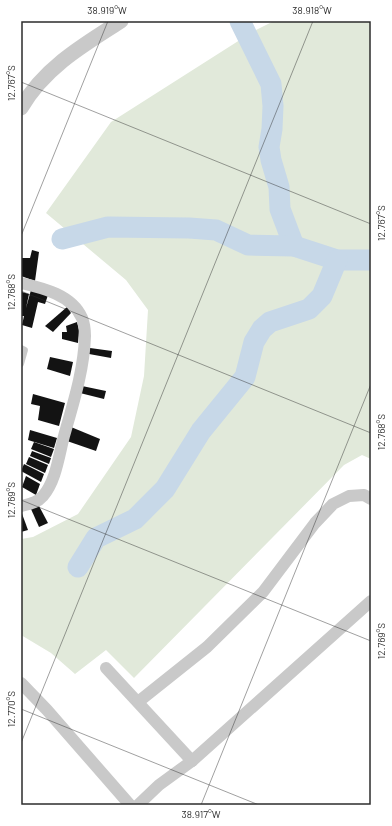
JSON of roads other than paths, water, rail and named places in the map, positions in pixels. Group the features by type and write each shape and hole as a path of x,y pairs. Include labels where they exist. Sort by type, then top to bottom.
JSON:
{"street":[{"path":"21,108 35,85 50,71 87,43 121,21"},
{"path":"21,283 42,288 66,299 78,311 82,318 85,335 78,386 52,478 43,496 38,501 21,506"},
{"path":"138,702 207,647 258,598 315,523 333,504 349,496 364,495 371,499"},
{"path":"138,805 159,785 192,761 371,601"},
{"path":"106,668 192,761"},
{"path":"21,683 47,710 130,805"}],"lane":[{"path":"21,348 25,350 21,364"}],"waterway":[{"path":"240,21 271,84 273,106 272,129 269,147 271,160 279,187 280,209 294,246"},
{"path":"62,239 108,227 189,228 216,230 248,245 294,246 337,260 371,260"},
{"path":"78,567 96,538 135,519 165,489 201,431 245,377 254,342 262,329 270,322 309,309 322,296 337,260"}]}
